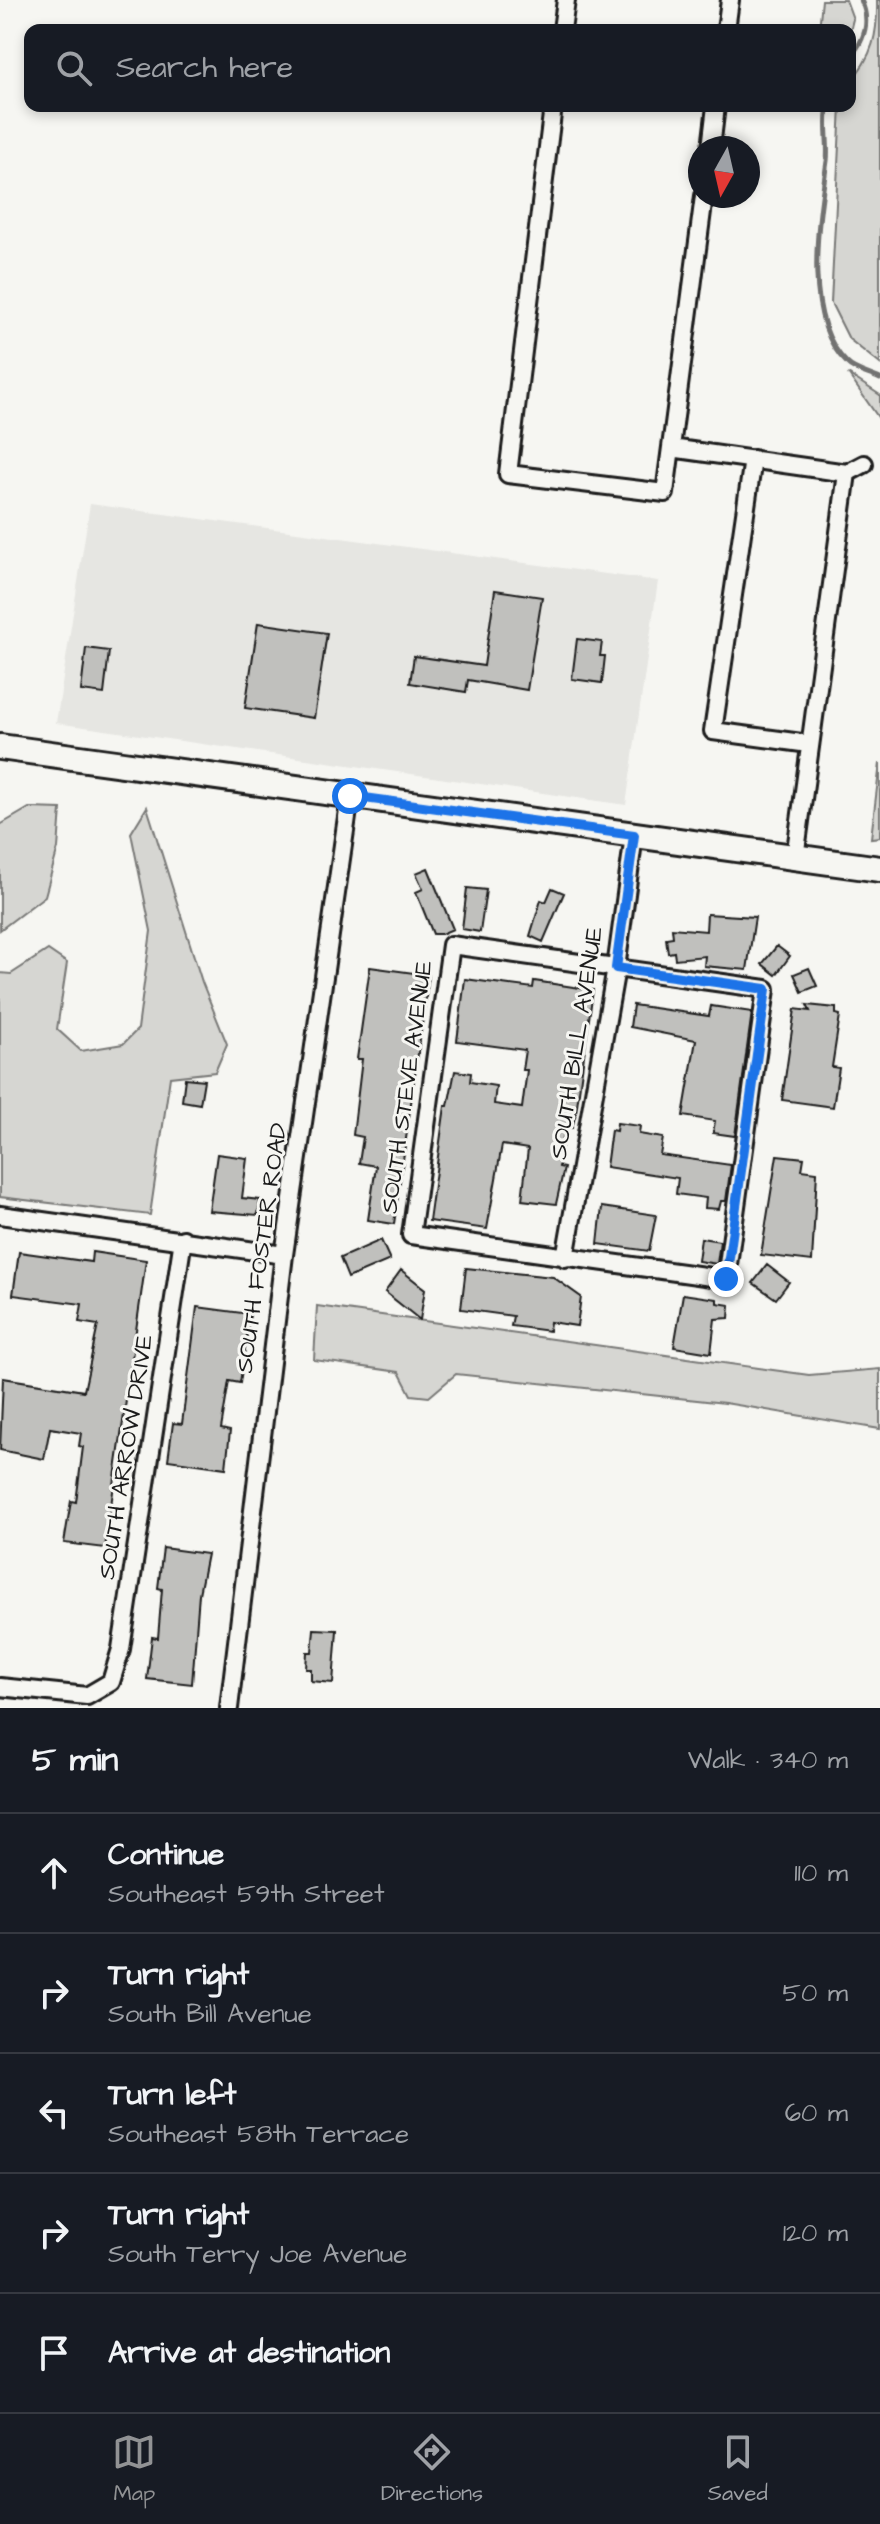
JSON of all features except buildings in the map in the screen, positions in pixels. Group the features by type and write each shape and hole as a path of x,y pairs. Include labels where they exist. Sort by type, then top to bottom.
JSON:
{"main road":[{"path":"0,747 880,869"}],"street":[{"path":"563,24 566,0"},
{"path":"727,24 730,0"},
{"path":"552,112 508,474 665,493 702,208"},
{"path":"712,136 715,112"},
{"path":"671,448 847,473 864,464"},
{"path":"753,459 713,731 809,744"},
{"path":"795,858 847,473"},
{"name":"SOUTH FOSTER ROAD","path":"229,1708 284,1255 350,796"},
{"name":"SOUTH BILL AVENUE","path":"565,1258 616,968 634,835"},
{"name":"SOUTH STEVE AVENUE","path":"565,1258 411,1235 451,945 616,968"},
{"path":"565,1258 726,1279 766,989 616,968"},
{"path":"1,1221 183,1239 284,1255"},
{"name":"SOUTH ARROW DRIVE","path":"0,1687 87,1696 111,1682 121,1649 183,1239"}],"shaded area":[{"path":"822,0 846,0 852,24 820,24"},
{"path":"877,0 880,0 880,364 849,339 831,303 841,112 856,112 856,74 869,54 876,24"},
{"path":"848,374 880,395 880,420"},
{"path":"90,504 658,581 626,805 56,723"},
{"path":"880,763 880,837 871,838"},
{"path":"147,807 202,982 227,1044 215,1072 170,1077 150,1215 0,1197 0,973 11,974 48,950 67,963 57,1029 81,1051 123,1044 138,1029 151,931 131,833"},
{"path":"29,808 61,809 58,848 45,896 0,930 0,825"},
{"path":"317,1306 809,1375 880,1369 880,1429 725,1403 456,1374 429,1397 411,1395 399,1372 314,1360"}],"waterway":[{"path":"856,48 866,23 861,0"},
{"path":"827,112 827,161 817,266 823,321 833,344 847,363 880,379"}],"route":[{"path":"350,796 634,835 616,968 766,989 726,1279"}]}
